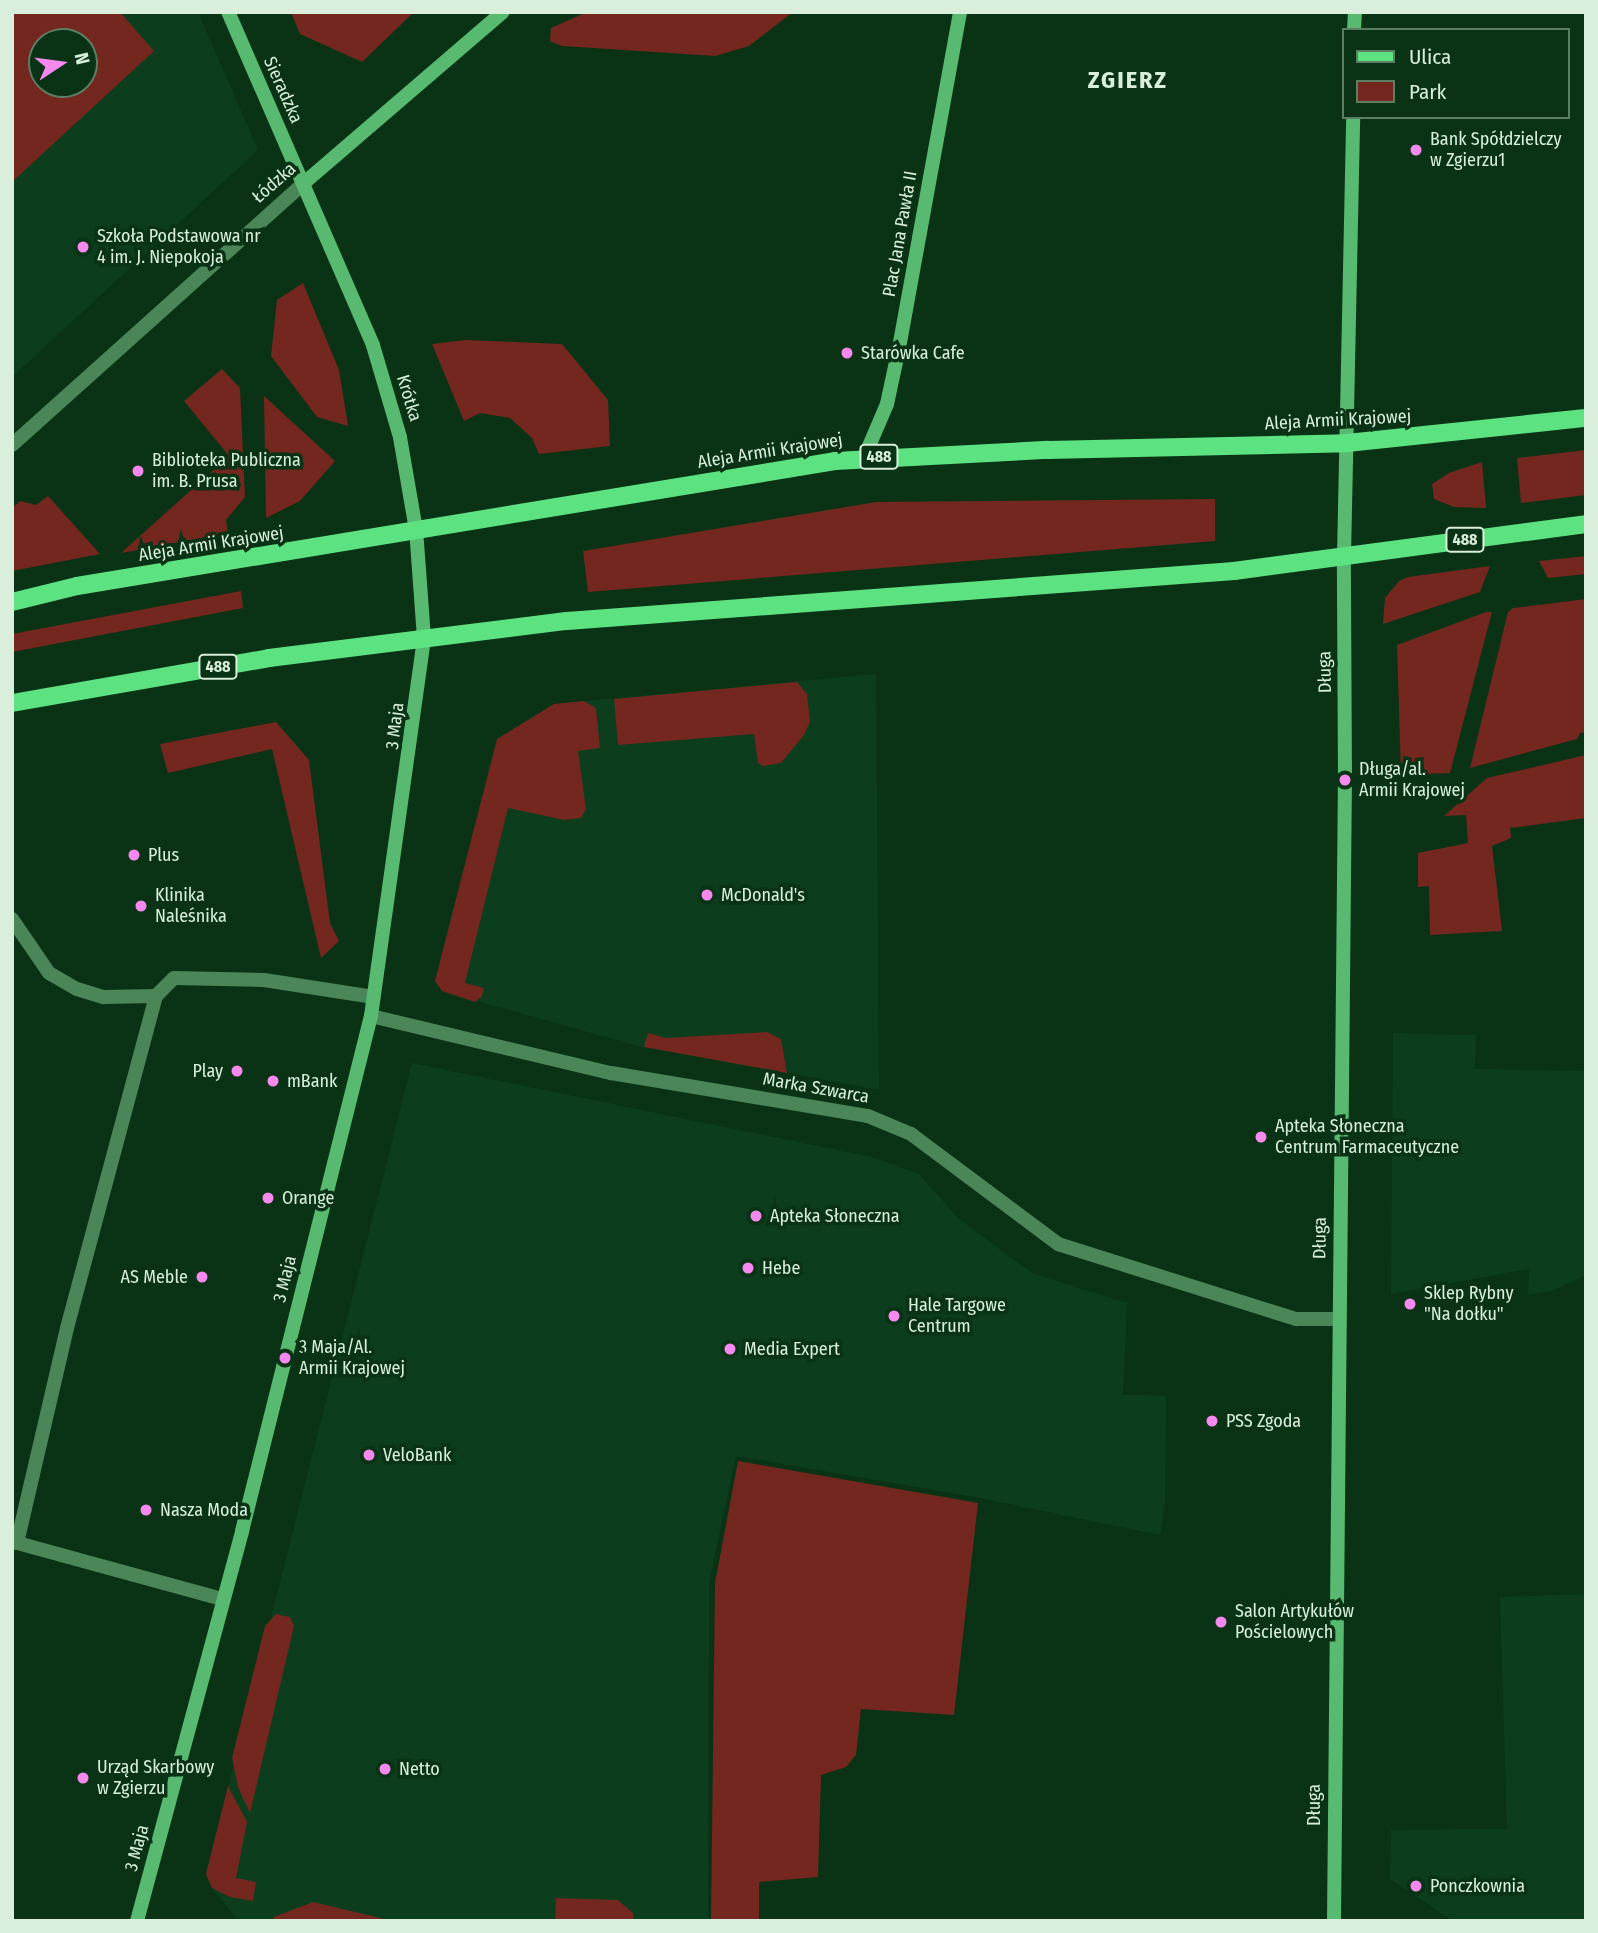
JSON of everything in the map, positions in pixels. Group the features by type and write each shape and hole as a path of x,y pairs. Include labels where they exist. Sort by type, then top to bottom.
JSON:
{"main road":[{"name":"Aleja Armii Krajowej","path":"12,602 77,586 864,458 1048,450 1347,443 1586,418"},
{"name":"488","path":"12,703 269,658 567,621 1234,571 1586,524"}],"street":[{"name":"Sieradzka","path":"229,12 303,183"},
{"name":"Łódzka","path":"12,445 303,183 503,12"},
{"name":"Plac Jana Pawła II","path":"864,458 887,404 960,12"},
{"path":"1344,556 1353,119"},
{"name":"Krótka","path":"303,183 373,345 400,437 416,530 424,638"},
{"name":"Długa","path":"1334,1921 1345,807 1344,556"},
{"name":"3 Maja","path":"137,1921 371,1016 424,638"},
{"path":"12,919 49,973 77,989 104,997 156,996"},
{"path":"222,1599 16,1543 67,1328 156,996 174,978 264,980 374,997"},
{"name":"Marka Szwarca","path":"371,1016 611,1073 868,1116 911,1134 1058,1244 1296,1319 1338,1319"}],"shaded area":[{"name":"Szkoła Podstawowa nr 4 im. J. Niepokoja","path":"12,12 198,12 258,150 12,377"},
{"path":"876,674 879,1090 634,1045 442,991 435,981 497,739 554,704"},
{"path":"1393,1033 1476,1035 1475,1069 1586,1071 1586,1275 1553,1291 1528,1295 1529,1269 1391,1294"},
{"path":"412,1063 872,1157 919,1174 958,1218 1022,1266 1035,1274 1127,1303 1123,1395 1166,1396 1165,1501 1160,1535 980,1498 736,1456 709,1583 708,1921 239,1921 212,1888 206,1874"},
{"path":"1586,1594 1586,1921 1453,1921 1390,1879 1391,1830 1507,1829 1500,1597"}],"green space":[{"path":"12,12 120,12 154,51 12,182"},
{"path":"291,12 414,12 362,62 300,34"},
{"path":"587,12 793,12 749,46 715,56 562,46 550,41 551,28"},
{"path":"303,283 339,370 348,426 317,417 271,356 277,300"},
{"path":"465,340 562,344 608,400 610,446 539,454 532,438 510,418 480,413 464,421 432,344"},
{"path":"222,369 240,388 245,497 226,520 228,533 121,553 229,456 184,401"},
{"path":"264,396 335,461 300,501 266,518"},
{"path":"1586,450 1586,495 1521,503 1517,458"},
{"path":"1482,462 1486,508 1454,507 1434,499 1432,484 1449,473"},
{"path":"48,496 100,554 12,571 12,508 20,501 36,505"},
{"path":"1215,499 1215,541 588,592 583,551 876,502"},
{"path":"1586,556 1586,574 1548,578 1539,561"},
{"path":"1490,566 1480,592 1383,624 1385,598 1399,581 1408,577"},
{"path":"241,591 243,608 12,652 12,634"},
{"path":"1586,599 1586,732 1580,733 1577,739 1470,768 1508,612 1513,608"},
{"path":"1492,612 1450,773 1401,775 1397,645"},
{"path":"797,682 807,694 810,722 804,735 781,763 763,766 758,763 754,734 618,745 614,699"},
{"path":"584,701 596,708 600,748 578,751 586,809 581,818 564,820 508,808 465,983 484,988 482,996 475,1002 442,991 435,981 497,739 554,704"},
{"path":"276,722 309,760 330,923 339,941 321,958 272,749 168,773 160,744"},
{"path":"1586,755 1586,818 1510,828 1511,838 1492,846 1502,931 1430,935 1429,886 1418,887 1418,853 1468,843 1466,815 1444,816 1487,778"},
{"path":"767,1032 781,1039 787,1073 644,1047 648,1033 666,1038"},
{"path":"738,1461 978,1503 954,1715 861,1709 856,1755 846,1767 821,1775 818,1877 759,1882 759,1921 711,1921 715,1583"},
{"path":"276,1614 290,1617 294,1626 250,1813 238,1787 232,1758 265,1626"},
{"path":"228,1786 247,1822 236,1878 256,1882 253,1901 230,1897 212,1888 206,1874"},
{"path":"556,1898 618,1900 633,1913 634,1921 555,1921"},
{"path":"313,1902 393,1921 272,1921 274,1917"}],"place":[{"name":"Bank Spółdzielczy w Zgierzu1","path":"1416,150"},
{"name":"Szkoła Podstawowa nr 4 im. J. Niepokoja","path":"83,247"},
{"name":"Starówka Cafe","path":"847,353"},
{"name":"Biblioteka Publiczna im. B. Prusa","path":"138,471"},
{"name":"Długa/al. Armii Krajowej","path":"1345,780"},
{"name":"Plus","path":"134,855"},
{"name":"McDonald's","path":"707,895"},
{"name":"Klinika Naleśnika","path":"141,906"},
{"name":"Play","path":"237,1071"},
{"name":"mBank","path":"273,1081"},
{"name":"Apteka Słoneczna Centrum Farmaceutyczne","path":"1261,1137"},
{"name":"Orange","path":"268,1198"},
{"name":"Apteka Słoneczna","path":"756,1216"},
{"name":"Hebe","path":"748,1268"},
{"name":"AS Meble","path":"202,1277"},
{"name":"Sklep Rybny \"Na dołku\"","path":"1410,1304"},
{"name":"Hale Targowe Centrum","path":"894,1316"},
{"name":"Media Expert","path":"730,1349"},
{"name":"3 Maja/Al. Armii Krajowej","path":"285,1358"},
{"name":"PSS Zgoda","path":"1212,1421"},
{"name":"VeloBank","path":"369,1455"},
{"name":"Nasza Moda","path":"146,1510"},
{"name":"Salon Artykułów Pościelowych","path":"1221,1622"},
{"name":"Netto","path":"385,1769"},
{"name":"Urząd Skarbowy w Zgierzu","path":"83,1778"},
{"name":"Ponczkownia","path":"1416,1886"}],"district":[{"name":"ZGIERZ","path":"1128,81"}]}
